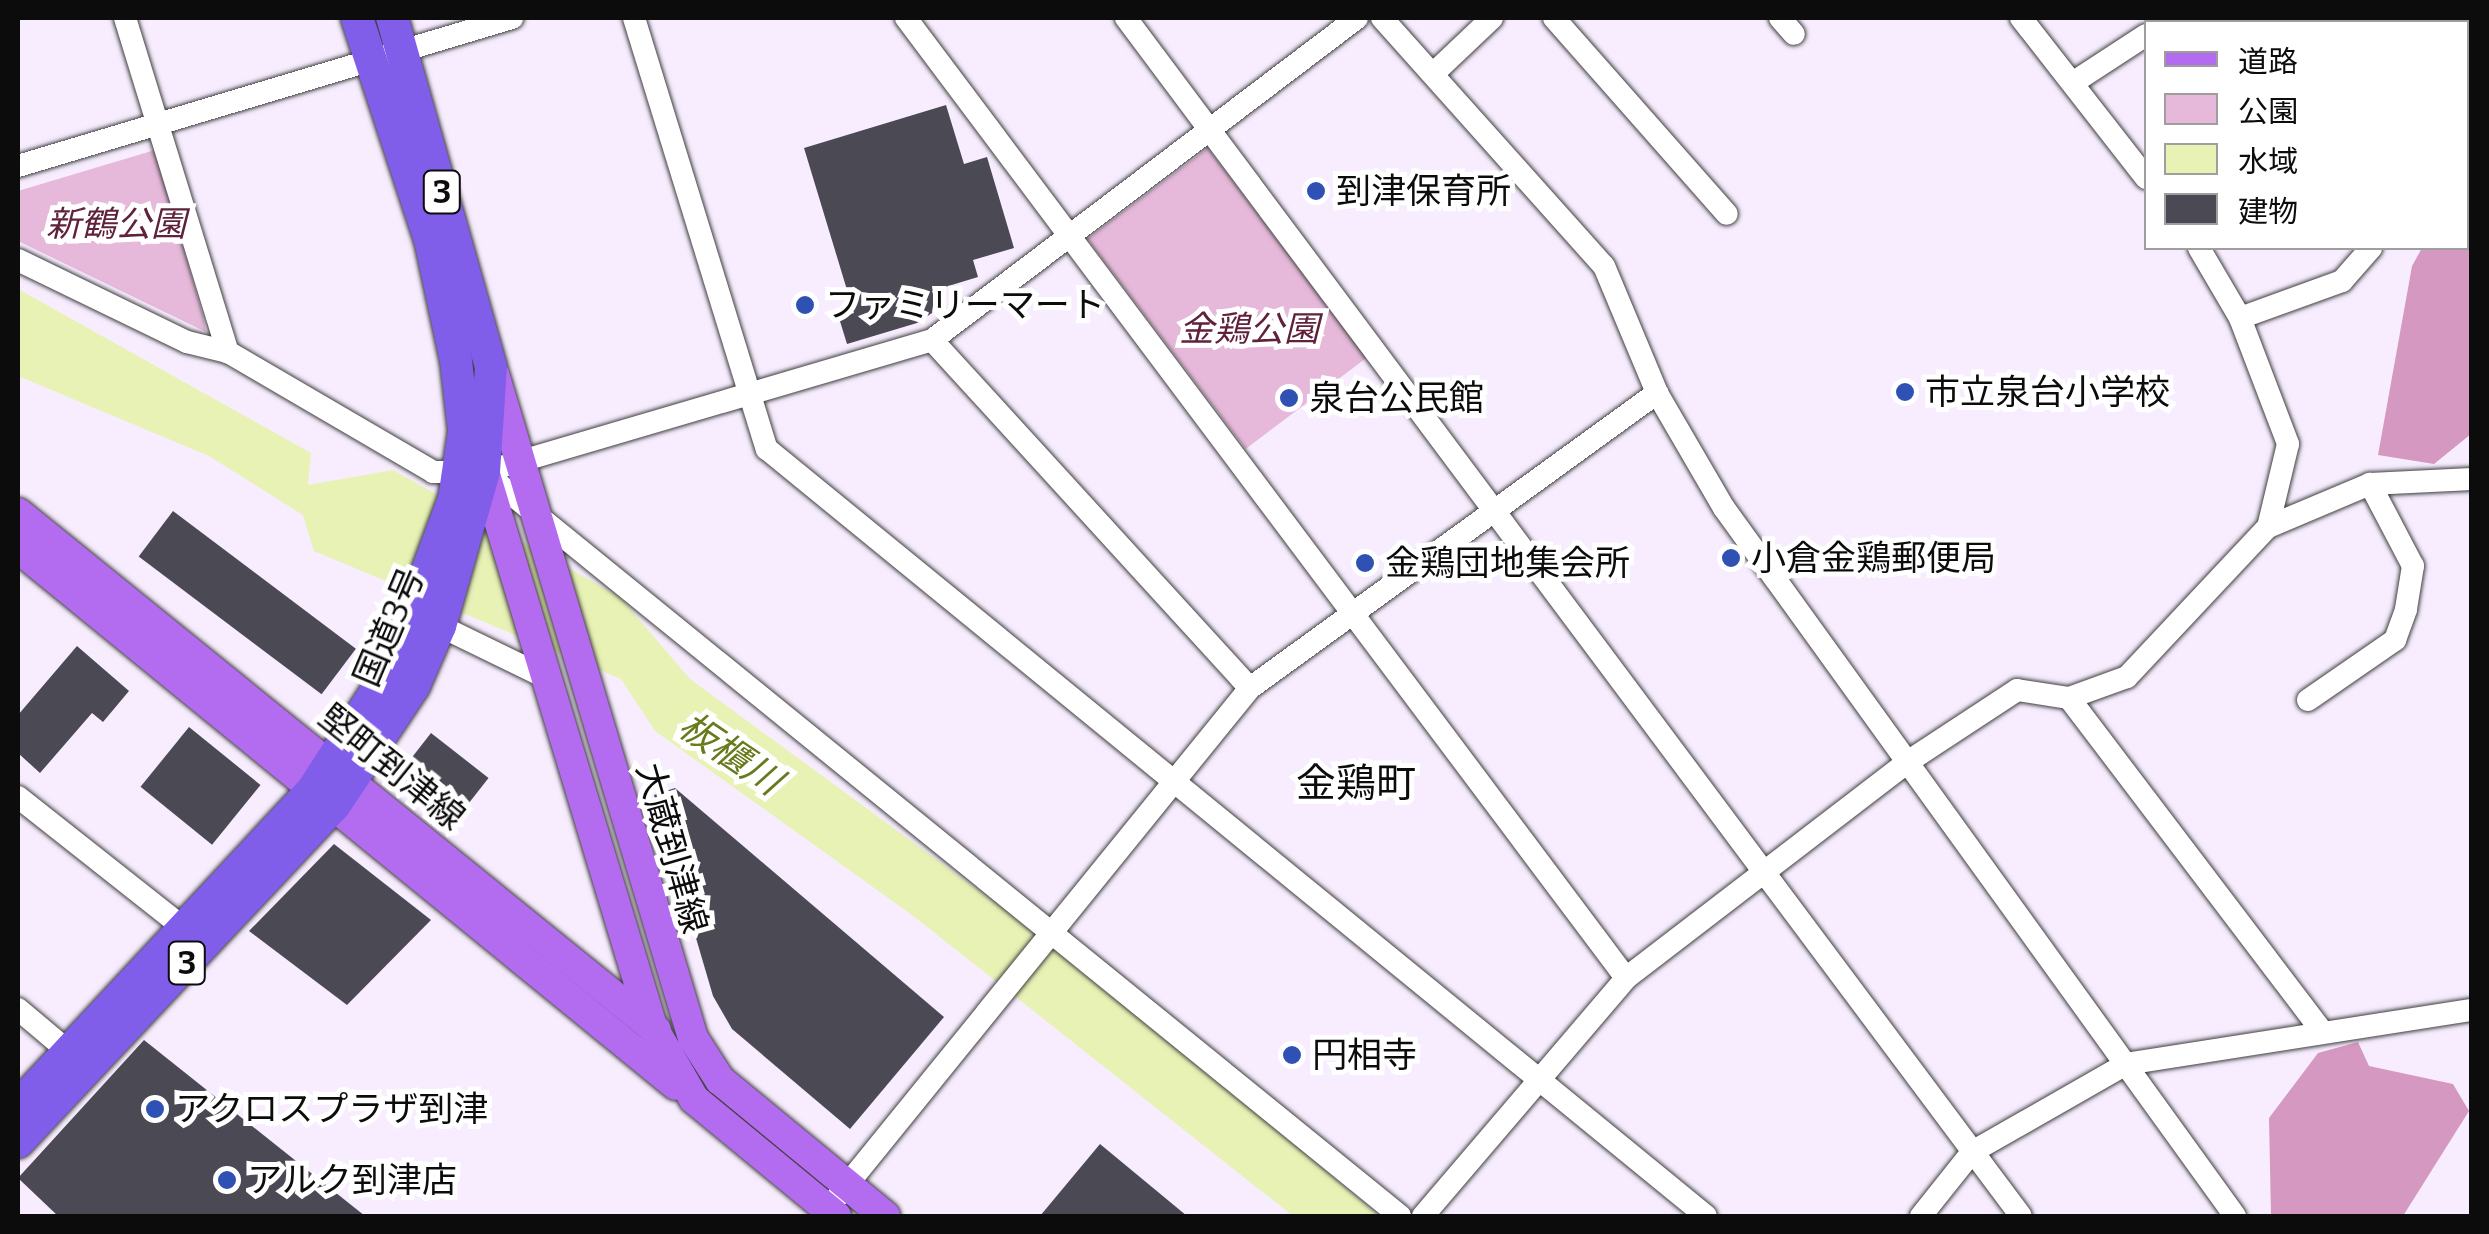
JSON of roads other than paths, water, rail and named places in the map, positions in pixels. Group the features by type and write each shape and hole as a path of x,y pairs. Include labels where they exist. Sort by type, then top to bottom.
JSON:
{"highway":[{"name":"国道3号","path":"18,1142 332,785 435,606 469,489 491,366 386,56 357,18"},
{"name":"国道3号","path":"392,18 386,56 430,240 461,394 469,489"},
{"name":"国道3号","path":"18,1106 184,928 332,785"}],"main road":[{"name":"大蔵到津線","path":"491,366 682,1013 720,1080 885,1216"},
{"name":"大蔵到津線","path":"469,489 512,545 652,1026 694,1099 827,1214"},
{"name":"堅町到津線","path":"18,513 694,1099"},
{"name":"堅町到津線","path":"18,548 720,1080"}],"street":[{"path":"125,18 228,352"},
{"path":"18,166 158,128 512,18"},
{"path":"634,18 767,449 1706,1216"},
{"path":"906,18 1626,978"},
{"path":"1126,18 2021,1216"},
{"path":"469,489 517,459 748,397 932,340 1356,18"},
{"path":"1382,18 1604,266 1656,393 1724,508 2235,1216"},
{"path":"1434,73 1492,18"},
{"path":"1554,18 1727,214"},
{"path":"2022,18 2144,175"},
{"path":"2074,82 2144,36"},
{"path":"2201,250 2240,318 2288,444 2268,528"},
{"path":"2240,318 2342,281 2369,250"},
{"path":"18,260 187,342 228,352 433,472 536,520 1059,933 1400,1216"},
{"path":"932,340 1250,688"},
{"path":"827,1214 1059,933 1250,688 1656,393"},
{"path":"1423,1216 1626,978 1906,763 2017,690 2069,698 2127,677 2268,528 2370,484 2472,479"},
{"path":"2308,700 2395,640 2406,610 2413,566 2370,484"},
{"path":"435,606 546,669"},
{"path":"2069,698 2323,1034"},
{"path":"18,797 184,928"},
{"path":"18,1009 69,1052"},
{"path":"1921,1216 1972,1152 2126,1064 2472,1010"}],"water":[{"name":"板櫃川","path":"18,289 311,453 308,485 393,470 620,597 690,679 1101,980 1379,1216 1293,1216 912,915 655,731 621,679 314,551 303,515 209,456 18,376"}],"place":[{"name":"到津保育所","path":"1316,191"},
{"name":"ファミリーマート","path":"805,305"},
{"name":"市立泉台小学校","path":"1905,392"},
{"name":"泉台公民館","path":"1289,398"},
{"name":"小倉金鶏郵便局","path":"1731,558"},
{"name":"金鶏団地集会所","path":"1365,563"},
{"name":"円相寺","path":"1292,1055"},
{"name":"アクロスプラザ到津","path":"155,1109"},
{"name":"アルク到津店","path":"227,1180"}],"district":[{"name":"金鶏町","path":"1356,784"}],"park label":[{"name":"新鶴公園","path":"116,224"},
{"name":"金鶏公園","path":"1249,329"}]}
